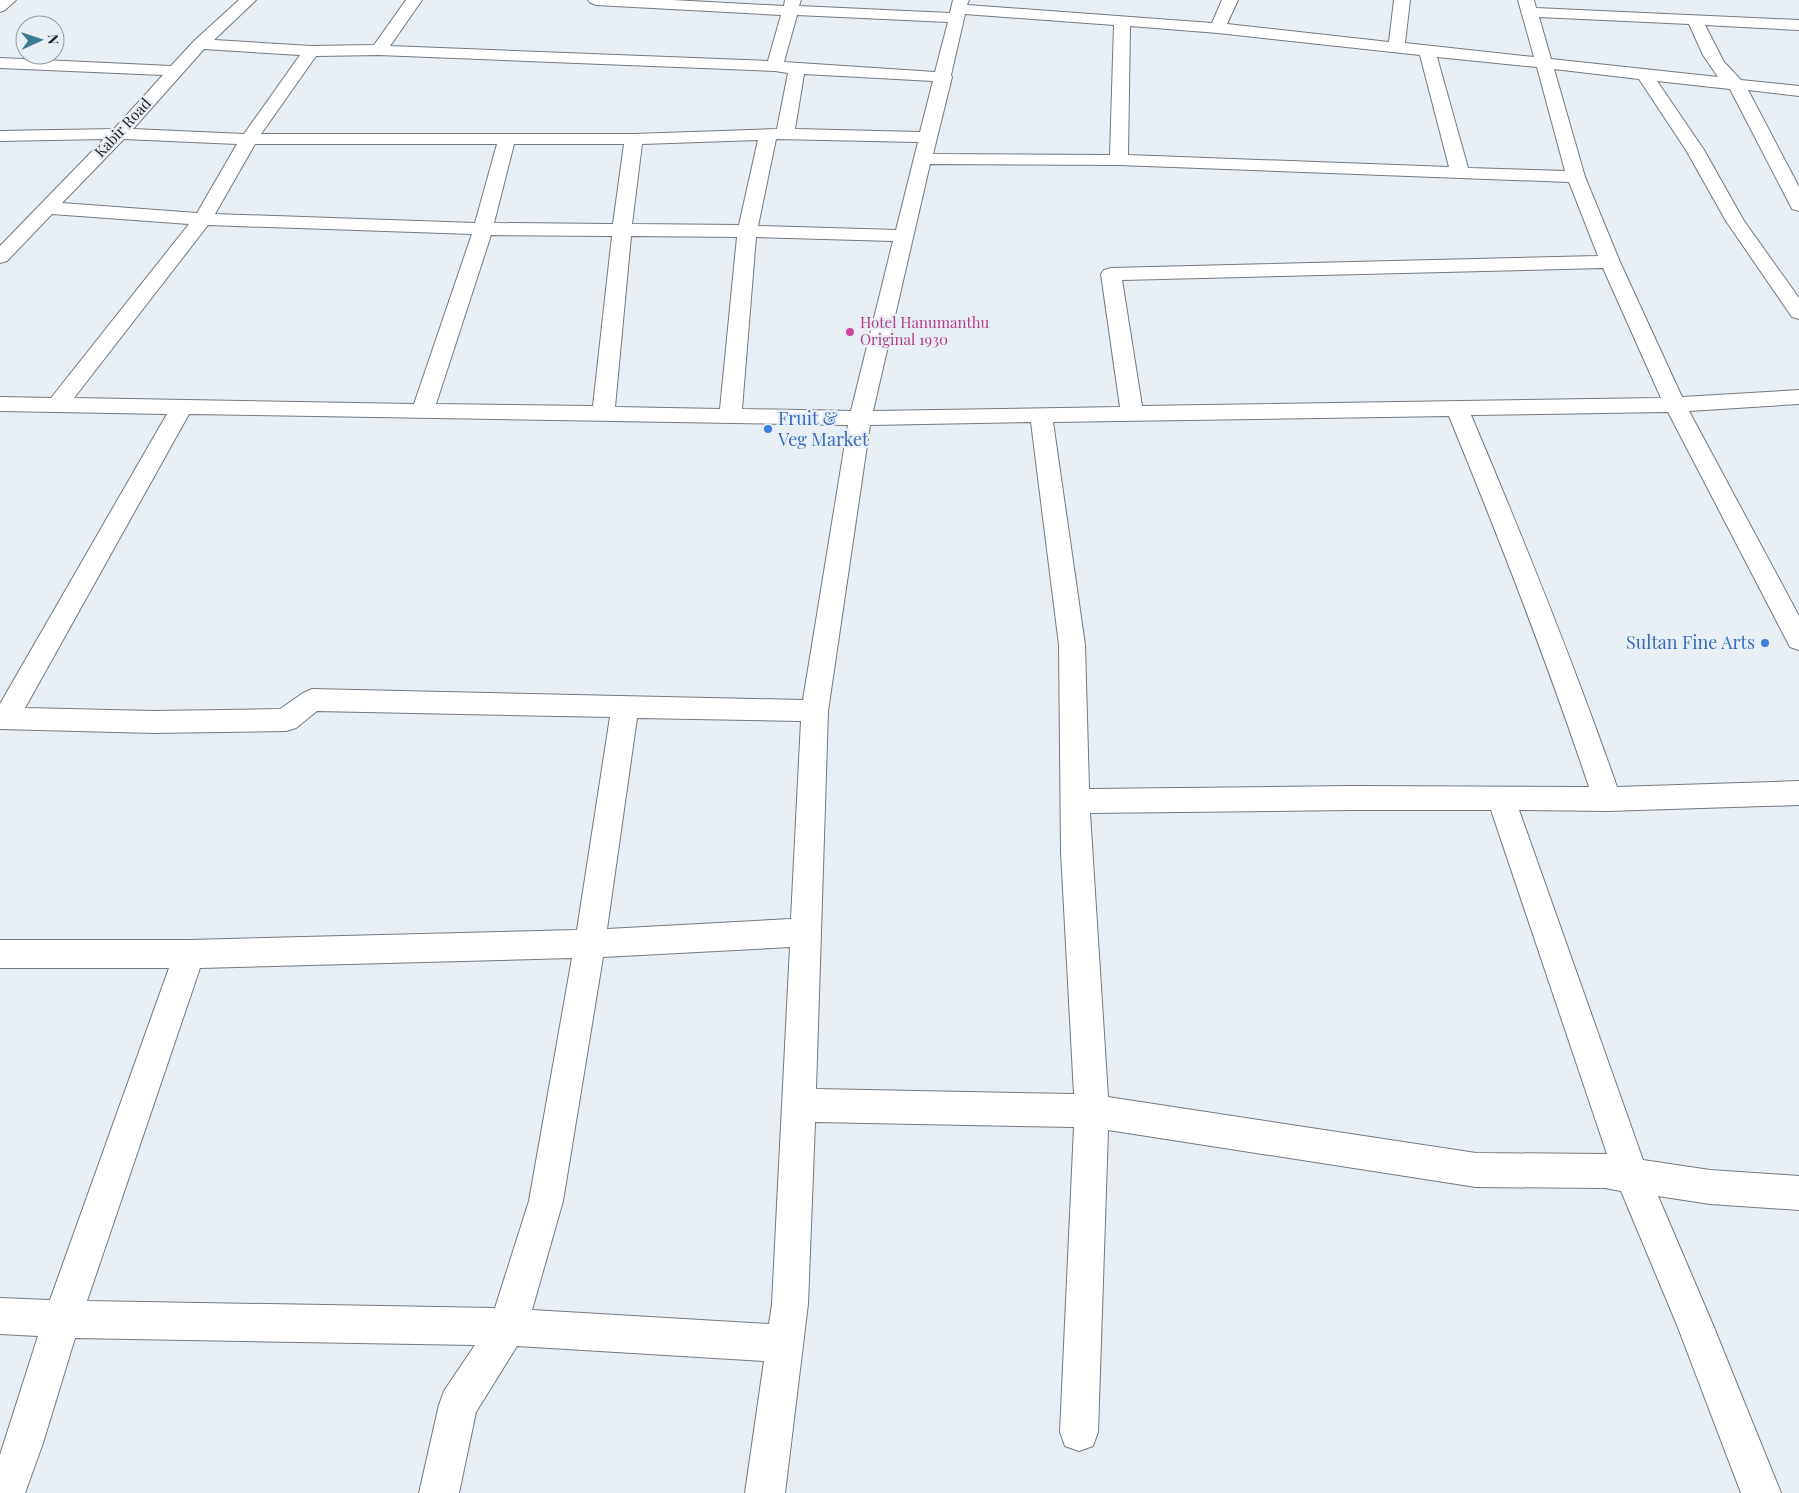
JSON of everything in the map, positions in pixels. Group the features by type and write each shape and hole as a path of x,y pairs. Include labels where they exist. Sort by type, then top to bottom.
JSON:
{"street":[{"path":"0,7 8,0"},
{"name":"Kabir Road","path":"0,257 119,134 200,44 248,0"},
{"path":"379,50 414,0"},
{"path":"596,0 960,9 1129,17 1396,48 1799,91"},
{"path":"1218,28 1230,0"},
{"path":"1396,48 1402,0"},
{"path":"776,66 792,6"},
{"path":"1799,25 1695,20 1527,6 1576,177 1610,262 1675,405 1799,640"},
{"path":"765,1493 790,1304 815,710 860,418 960,9"},
{"path":"1119,160 1129,17"},
{"path":"1695,20 1718,66 1726,78 1736,84 1799,205"},
{"path":"200,44 311,51 379,50 776,66 797,69 944,77"},
{"path":"58,404 203,219 249,139 311,51"},
{"path":"1427,51 1460,172"},
{"path":"0,63 175,72"},
{"path":"730,416 747,231 797,69"},
{"path":"1645,75 1695,150 1735,221 1799,313"},
{"path":"0,136 119,134 249,139 634,139 776,134 926,148 1119,160 1576,177"},
{"path":"423,411 483,229 507,139"},
{"path":"603,414 622,230 634,139"},
{"path":"46,208 203,219 483,229 747,231 905,236"},
{"path":"1132,414 1111,274 1610,262"},
{"path":"0,404 860,418 1675,405 1799,396"},
{"path":"182,407 3,718 154,722 286,720 312,700 815,710"},
{"path":"1457,409 1515,547 1566,679 1607,799"},
{"path":"1042,416 1072,645 1075,801 1092,1111 1079,1432"},
{"path":"439,1493 458,1405 508,1327 546,1201 590,944 625,707"},
{"path":"1075,801 1607,799 1799,793"},
{"path":"1501,799 1632,1176 1695,1324 1761,1493"},
{"path":"0,954 189,954 590,944 806,932"},
{"path":"5,1493 24,1443 62,1319 189,954"},
{"path":"798,1105 1092,1111 1476,1170 1605,1171 1710,1187 1799,1193"},
{"path":"0,1316 62,1319 508,1327 785,1344"}],"place":[{"name":"Hotel Hanumanthu Original 1930","path":"850,332"},
{"name":"Fruit & Veg Market","path":"768,429"},
{"name":"Sultan Fine Arts","path":"1765,643"}]}
